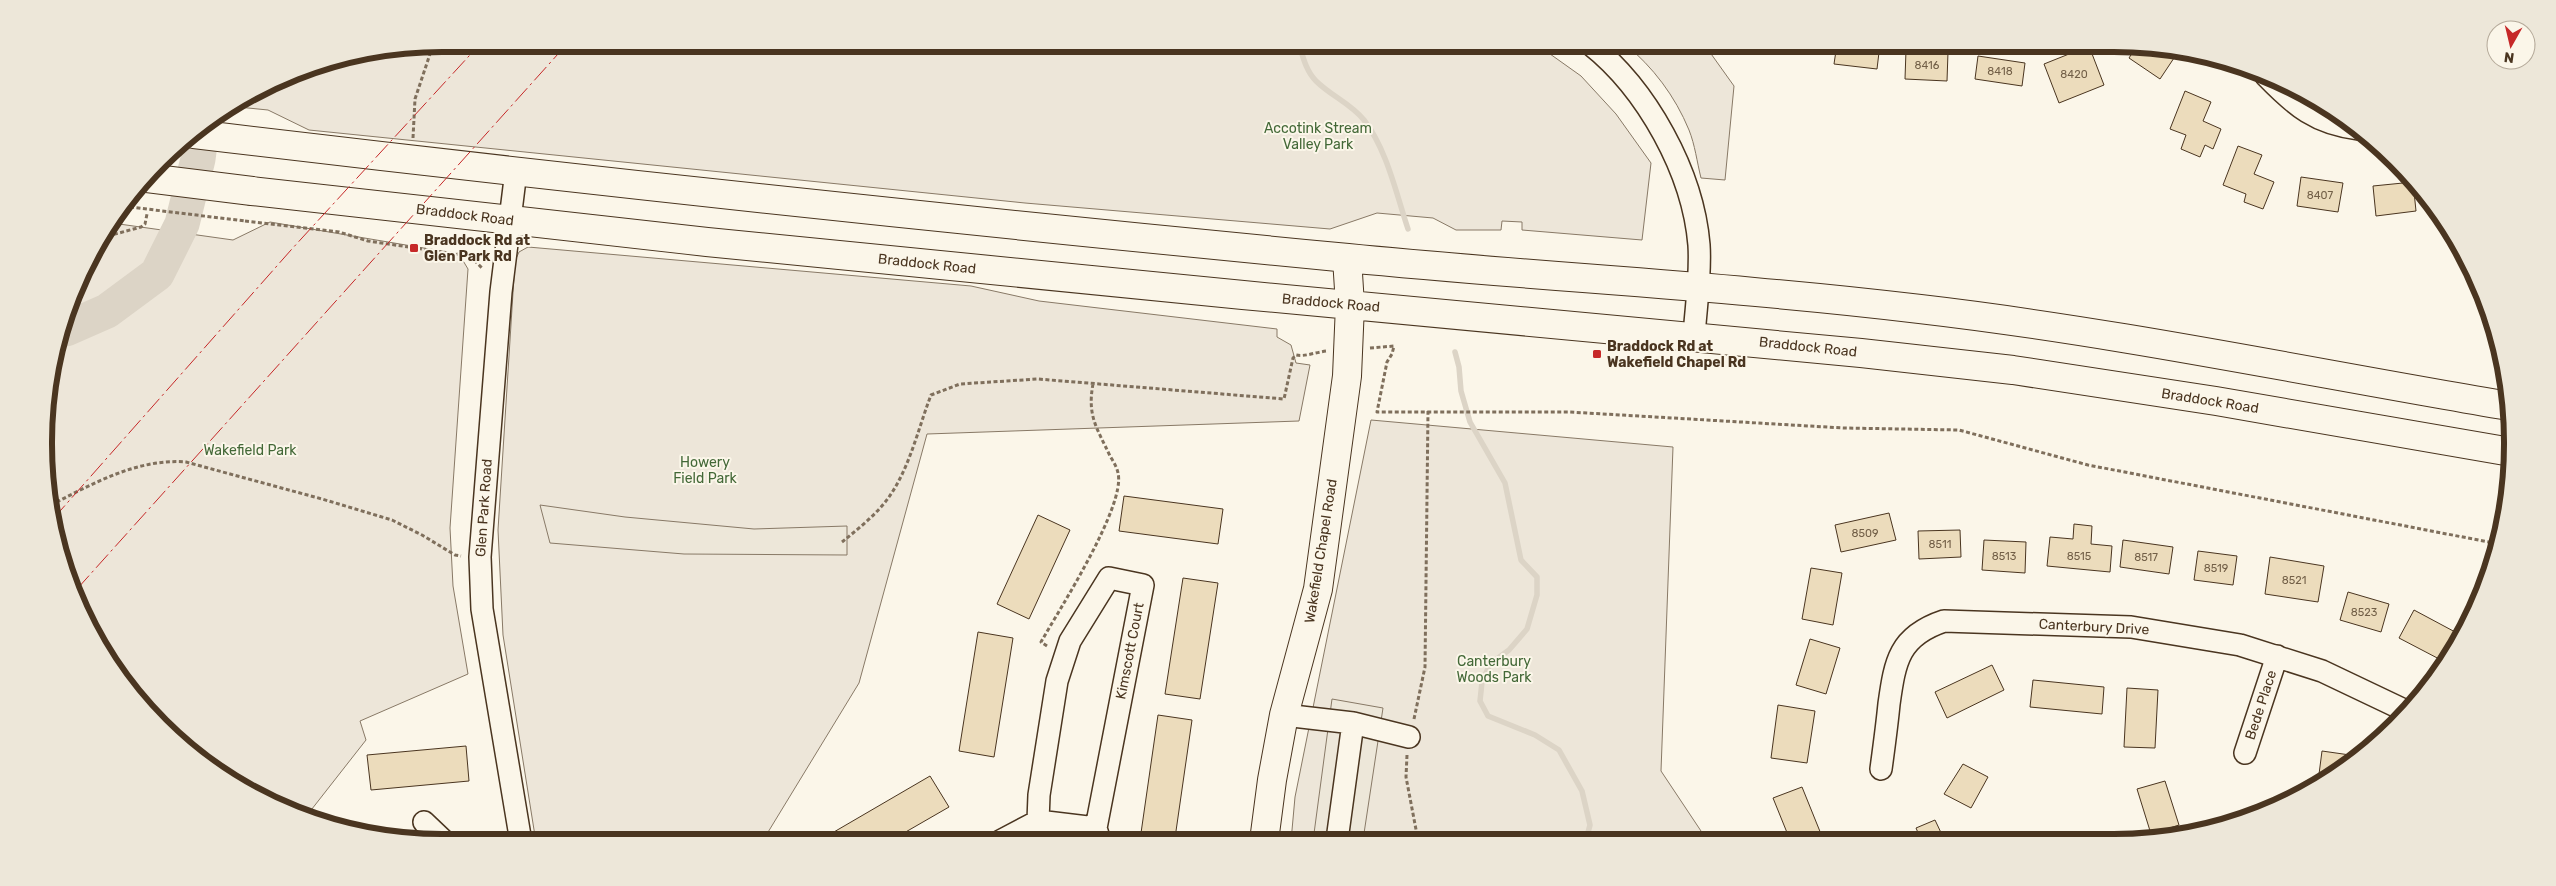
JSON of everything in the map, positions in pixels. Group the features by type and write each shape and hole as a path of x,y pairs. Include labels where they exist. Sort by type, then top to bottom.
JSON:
{"main road":[{"path":"203,135 738,197 1347,258 1698,287 1920,308 2202,350 2502,405"},
{"name":"Braddock Road","path":"156,179 509,221 1350,305 1694,336 2013,370 2216,401 2504,451"},
{"name":"Wakefield Chapel Road","path":"1265,834 1272,780 1284,715 1318,589 1348,376 1350,305 1347,258"}],"street":[{"path":"1598,52 1624,77 1645,104 1669,146 1687,184 1695,215 1699,246 1694,336"},
{"path":"2281,91 2300,109 2320,120 2342,127"},
{"name":"Glen Park Road","path":"516,171 469,553 482,608 520,834"},
{"name":"Kimscott Court","path":"1038,821 1039,795 1057,681 1070,641 1108,578 1142,585 1098,834"},
{"name":"Canterbury Drive","path":"1881,769 1894,668 1901,651 1912,637 1928,627 1944,622 2131,627 2240,645 2277,656 2352,684 2400,708"},
{"name":"Bede Place","path":"2245,753 2277,656"},
{"path":"1284,715 1353,722 1409,737"},
{"path":"1339,834 1353,722"},
{"path":"1013,834 1038,821 1098,834"},
{"path":"424,822 436,834"}],"path":[{"path":"412,159 414,99 430,52"},
{"path":"131,207 339,232 368,241 470,256 483,267 484,272"},
{"path":"113,234 145,224 147,214"},
{"path":"842,542 862,526 888,498 907,465 931,395 960,384 1038,379 1284,399 1293,358 1296,355 1303,357 1311,352"},
{"path":"1065,656 1041,642 1098,540 1112,509 1118,488 1118,473 1094,427 1089,401 1093,384"},
{"path":"1376,412 1487,410 1662,416 1844,428 1960,430 2088,465 2490,542"},
{"path":"1417,834 1406,777 1409,737 1417,710 1425,667 1428,411"},
{"path":"57,502 100,481 146,464 170,461 186,462 392,520 455,555 469,553"}],"green space":[{"name":"Accotink Stream Valley Park","path":"1547,52 1581,76 1616,114 1651,163 1642,240 1522,230 1522,222 1502,221 1501,230 1456,230 1433,218 1377,213 1330,229 1025,203 309,130 268,110 244,108 270,93 317,73 367,60 417,53"},
{"path":"1710,52 1734,86 1725,180 1701,178 1691,136 1677,105 1654,72 1635,53"},
{"name":"Wakefield Park","path":"270,222 459,254 468,269 450,528 453,586 468,674 360,721 366,740 311,811 270,793 226,768 205,753 167,719 133,681 105,638 82,592 66,544 56,494 52,443 53,417 60,367 73,317 82,294 93,270 118,226 119,224 233,240"},
{"name":"Howery Field Park","path":"528,247 971,286 1039,301 1277,329 1277,337 1291,345 1296,363 1310,365 1299,421 927,434 859,683 767,834 535,834 503,635 498,530 515,261 519,252"},
{"name":"Canterbury Woods Park","path":"1371,420 1673,447 1661,771 1703,834 1292,834 1295,797"}],"shaded area":[{"path":"540,505 625,517 754,529 847,526 847,555 684,554 550,543"},
{"path":"1332,699 1383,708 1364,834 1314,834"}],"building":[{"path":"1836,52 1879,52 1877,69 1834,64"},
{"path":"1906,52 1948,52 1947,81 1905,79"},
{"path":"2074,52 2091,52 2104,85 2059,103 2044,64"},
{"path":"2132,53 2174,58 2160,79 2129,58"},
{"path":"1978,56 2025,63 2022,86 1975,79"},
{"path":"2185,91 2211,102 2203,121 2221,129 2213,149 2205,145 2200,157 2181,149 2186,135 2170,129"},
{"path":"2238,146 2262,155 2254,174 2274,182 2263,209 2244,202 2246,194 2223,185"},
{"path":"2301,177 2343,183 2338,212 2297,206"},
{"path":"2404,183 2414,195 2416,211 2376,216 2373,186"},
{"path":"1124,496 1223,509 1218,544 1119,531"},
{"path":"1889,513 1896,540 1841,552 1835,525"},
{"path":"1038,515 1070,530 1029,619 997,604"},
{"path":"2074,524 2092,526 2091,544 2112,546 2110,572 2047,566 2050,537 2073,539"},
{"path":"1960,530 1961,557 1919,559 1918,531"},
{"path":"1984,540 2026,542 2025,573 1982,570"},
{"path":"2123,540 2173,547 2169,574 2120,567"},
{"path":"2198,551 2237,556 2233,585 2194,580"},
{"path":"2270,557 2324,566 2318,602 2265,594"},
{"path":"1811,568 1842,573 1833,625 1802,619"},
{"path":"1183,578 1218,583 1200,699 1165,694"},
{"path":"2348,592 2389,604 2381,632 2340,620"},
{"path":"2414,610 2454,632 2439,659 2399,638"},
{"path":"978,632 1013,638 994,757 959,751"},
{"path":"1810,639 1840,648 1826,694 1796,685"},
{"path":"1992,665 2004,690 1947,718 1935,692"},
{"path":"2033,680 2104,687 2102,714 2030,707"},
{"path":"2127,688 2158,690 2155,748 2124,747"},
{"path":"1778,705 1815,711 1807,763 1771,758"},
{"path":"1158,715 1192,720 1176,834 1141,833"},
{"path":"466,746 469,781 371,790 367,755"},
{"path":"2322,751 2348,755 2330,768 2319,775"},
{"path":"1963,764 1988,777 1971,808 1944,794"},
{"path":"930,776 949,807 902,834 830,834"},
{"path":"2165,781 2179,825 2150,832 2137,789"},
{"path":"1802,787 1821,834 1788,834 1773,798"},
{"path":"1935,820 1942,834 1919,834 1916,828"}],"waterway":[{"path":"1301,52 1305,64 1313,77 1359,114 1372,132 1385,158 1408,229"},
{"path":"70,327 107,311 157,274 182,224 198,159 201,136"},
{"path":"1455,352 1459,367 1461,391 1470,422 1505,483 1521,560 1537,577 1537,595 1527,629 1509,650 1490,664 1482,682 1480,701 1488,716 1535,735 1559,750 1582,791 1590,825 1588,834"}],"power":[{"path":"59,512 291,250 473,52"},
{"path":"80,586 560,52"}],"place":[{"name":"Braddock Rd at Glen Park Rd","path":"414,248"},
{"name":"Braddock Rd at Wakefield Chapel Rd","path":"1597,354"}]}
